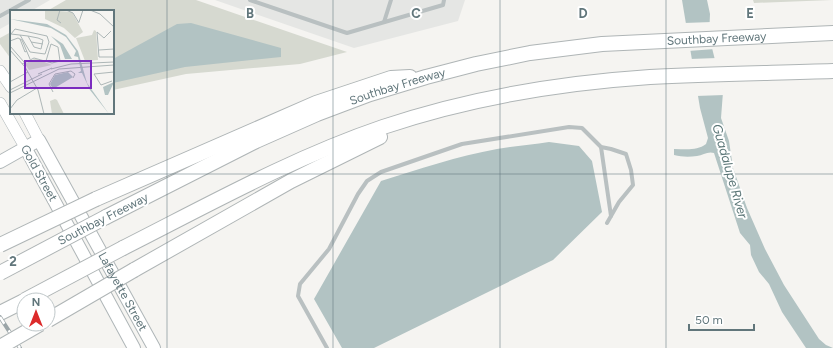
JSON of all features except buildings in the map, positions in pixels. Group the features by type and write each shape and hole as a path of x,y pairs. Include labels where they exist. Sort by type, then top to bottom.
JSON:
{"highway":[{"name":"Southbay Freeway","path":"0,273 256,141 317,114 370,94 426,77 476,64 530,53 580,46 833,33"},
{"path":"40,292 274,171 330,146 384,127 435,112 485,99 594,82 650,77 833,71"},
{"path":"0,245 96,199 272,122 356,89 390,78 426,77"},
{"path":"56,315 291,181 375,139 435,112"},
{"path":"0,314 16,305"},
{"path":"0,347 26,332"}],"main road":[{"path":"0,71 10,86"},
{"name":"Gold Street","path":"0,103 77,243"},
{"name":"Gold Street","path":"26,114 92,235"},
{"path":"0,162 24,147 39,140"},
{"name":"Lafayette Street","path":"92,235 154,348"},
{"name":"Lafayette Street","path":"77,243 134,348"}],"lane":[{"path":"11,10 29,0"},
{"path":"250,0 263,2 346,32 443,5 444,0"},
{"path":"384,22 391,0"},
{"path":"0,16 10,10"},
{"path":"327,348 298,296 300,284 329,249 358,194 368,181 381,172 462,144 569,127 582,128 601,147 626,154 631,170 634,186 619,202 607,223"},
{"path":"601,147 611,216"}],"shaded area":[{"path":"0,0 50,0 33,10 10,10 10,24 0,29"},
{"path":"66,0 196,0 347,52 300,64 186,74 114,90 114,10 49,10"},
{"path":"215,0 465,0 458,21 354,48"},
{"path":"753,0 832,0 754,3"},
{"path":"10,33 10,58 0,44 0,38"}],"water":[{"name":"Guadalupe River","path":"682,0 707,0 710,14 709,36 723,92 721,118 729,141 733,168 747,208 765,249 784,285 819,339 826,345 833,348 806,348 782,312 769,284 759,272 751,255 750,245 740,233 714,153 691,157 674,155 674,149 699,148 706,144 708,138 700,108"},
{"path":"191,23 281,48 281,57 185,67 114,83 114,58 177,24"},
{"path":"549,142 579,146 592,161 602,212 553,260 374,348 342,348 314,299 381,181 468,155 497,149"}],"pier":[{"path":"712,22 711,36 715,49 688,51 684,23"},
{"path":"717,58 724,95 696,96 690,59"}],"railway":[{"path":"0,317 20,348"}]}
